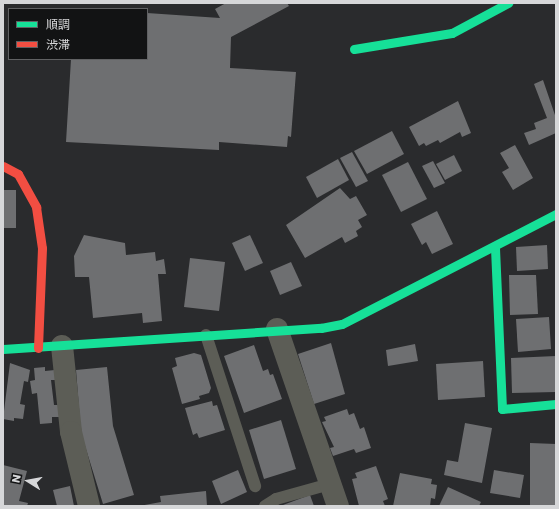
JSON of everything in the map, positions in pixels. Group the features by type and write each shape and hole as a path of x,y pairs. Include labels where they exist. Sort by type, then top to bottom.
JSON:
{"street":[{"path":"354,49 452,33 508,3"},
{"path":"3,166 18,174 36,206 42,248 38,348"},
{"path":"3,349 38,348 342,324 495,248 556,214"},
{"path":"495,248 502,409 556,404"},
{"path":"277,329 338,506"},
{"path":"62,346 71,432 89,506"}],"lane":[{"path":"206,335 255,486"},
{"path":"265,506 276,499 330,484"}],"building":[{"path":"226,3 287,3 289,6 231,37 230,68 296,72 291,137 288,136 287,147 219,142 219,150 66,142 71,60 148,60 148,13 220,18 215,9"},
{"path":"543,80 556,118 556,133 529,145 524,133 536,129 534,123 547,118 534,84"},
{"path":"458,101 471,133 462,137 460,132 440,143 438,140 426,146 424,143 419,146 409,127"},
{"path":"392,131 404,154 367,174 354,151"},
{"path":"515,145 533,178 513,190 502,172 509,168 500,153"},
{"path":"352,152 368,181 356,187 340,158"},
{"path":"454,155 462,171 445,180 436,164"},
{"path":"338,159 349,180 317,198 306,177"},
{"path":"433,161 445,183 434,188 422,166"},
{"path":"408,162 427,199 401,212 382,175"},
{"path":"340,188 350,199 356,196 367,215 358,220 362,227 356,231 358,236 345,243 342,237 305,258 286,225"},
{"path":"3,190 16,190 16,228 3,228"},
{"path":"437,211 453,244 432,254 426,242 422,245 411,224"},
{"path":"84,235 125,243 126,255 155,252 156,261 164,259 166,274 158,274 162,321 143,323 142,313 93,318 89,277 75,277 74,256"},
{"path":"250,235 263,263 245,271 232,243"},
{"path":"547,245 548,269 517,271 516,247"},
{"path":"190,258 225,262 219,311 184,307"},
{"path":"291,262 302,286 280,295 270,271"},
{"path":"509,275 536,275 538,314 510,315"},
{"path":"549,317 551,349 518,352 516,319"},
{"path":"331,343 345,394 314,404 298,354"},
{"path":"415,344 418,361 388,366 386,350"},
{"path":"254,345 263,371 268,369 270,375 273,374 282,399 244,413 224,356"},
{"path":"194,353 201,355 211,388 209,393 199,396 200,399 182,404 172,368 177,366 175,358"},
{"path":"556,356 556,392 512,393 511,358"},
{"path":"483,361 485,397 438,400 436,364"},
{"path":"10,363 30,370 28,382 24,381 20,404 25,405 23,419 14,418 14,421 3,419"},
{"path":"45,367 45,371 55,370 56,380 51,380 54,405 59,405 60,417 52,417 52,423 40,424 37,393 32,394 30,381 35,380 34,368"},
{"path":"107,367 113,426 134,495 103,504 81,433 76,370"},
{"path":"212,401 213,406 217,405 225,430 199,438 197,433 193,435 185,408"},
{"path":"347,409 349,415 354,413 360,429 364,427 371,448 356,453 354,449 333,456 330,448 334,447 322,422 326,421 324,417"},
{"path":"281,420 296,469 264,479 249,430"},
{"path":"465,423 492,428 482,483 444,475 447,460 458,462"},
{"path":"530,443 556,444 556,506 530,506"},
{"path":"3,465 27,471 19,501 28,503 27,506 3,506"},
{"path":"376,466 388,499 383,501 385,506 359,506 352,479 357,478 355,473"},
{"path":"238,470 247,492 221,504 212,481"},
{"path":"494,470 524,475 520,498 490,493"},
{"path":"400,473 432,479 431,484 437,485 435,499 431,498 430,506 393,506"},
{"path":"70,486 74,506 57,506 53,490"},
{"path":"448,487 481,502 479,506 439,506"},
{"path":"206,491 207,506 139,506 161,502 160,496"},
{"path":"310,495 314,506 283,505"}],"traffic: fast":[{"path":"354,49 452,33 508,3"},
{"path":"3,349 321,328 342,324 556,214"},
{"path":"495,248 502,409 556,404"}],"traffic: jam":[{"path":"3,166 18,174 36,207 42,248 38,348"}]}
